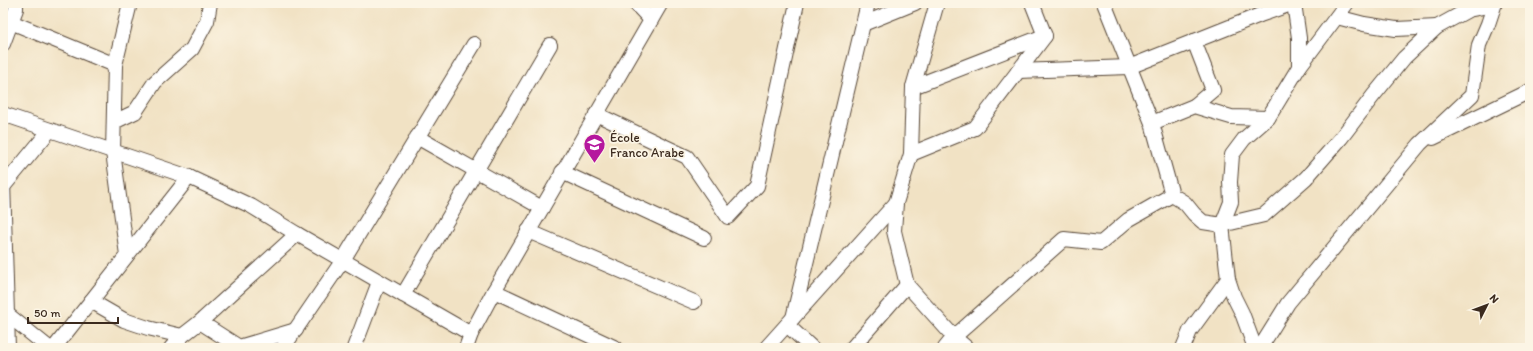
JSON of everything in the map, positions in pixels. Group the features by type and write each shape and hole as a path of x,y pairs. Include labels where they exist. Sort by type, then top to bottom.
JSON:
{"street":[{"path":"3,44 16,9 16,3"},
{"path":"127,255 114,152 114,122 115,65 130,3"},
{"path":"114,122 135,112 155,82 192,49 208,21 210,3"},
{"path":"635,3 651,20"},
{"path":"466,348 471,334 494,290 661,3"},
{"path":"596,114 687,157 728,217 757,186 797,3"},
{"path":"790,321 868,3"},
{"path":"863,24 915,3"},
{"path":"937,3 913,87 911,154 896,203 894,230 907,285 954,337 967,348"},
{"path":"1032,3 1044,36"},
{"path":"1106,3 1129,67 1152,123 1172,195 1185,203 1194,214 1204,222 1222,225 1264,215 1306,178 1341,138 1404,58 1437,27 1468,10 1483,7 1492,3"},
{"path":"1018,71 1129,67 1294,3 1299,38 1299,67"},
{"path":"1255,348 1228,279 1222,225 1231,202 1230,182 1232,156 1244,138 1268,118 1299,67 1347,3"},
{"path":"1260,348 1288,303 1420,144 1472,95 1474,72 1479,45 1495,3"},
{"path":"1337,16 1364,24 1396,29 1437,27"},
{"path":"11,22 115,65"},
{"path":"913,87 1044,36"},
{"path":"911,154 975,128 1044,36"},
{"path":"1152,123 1194,106 1213,90 1194,42"},
{"path":"284,348 343,260 474,44"},
{"path":"403,295 550,45"},
{"path":"1420,144 1530,91"},
{"path":"1194,106 1231,117 1268,118"},
{"path":"3,114 189,178 251,206 379,282 471,334"},
{"path":"3,187 50,130"},
{"path":"417,137 542,208"},
{"path":"562,172 704,238"},
{"path":"54,348 189,178"},
{"path":"3,181 8,348"},
{"path":"945,348 954,337 1064,239 1101,243 1128,220 1172,195"},
{"path":"766,348 896,203"},
{"path":"528,231 694,302"},
{"path":"171,348 182,336 200,322 297,234"},
{"path":"1183,348 1190,331 1228,279"},
{"path":"354,348 379,282"},
{"path":"852,348 907,285"},
{"path":"494,290 616,348"},
{"path":"91,301 124,320 148,328 182,336"},
{"path":"7,314 48,348"},
{"path":"790,321 812,348"},
{"path":"200,322 239,347 296,330"}],"place":[{"name":"École Franco Arabe","path":"594,164"}]}
